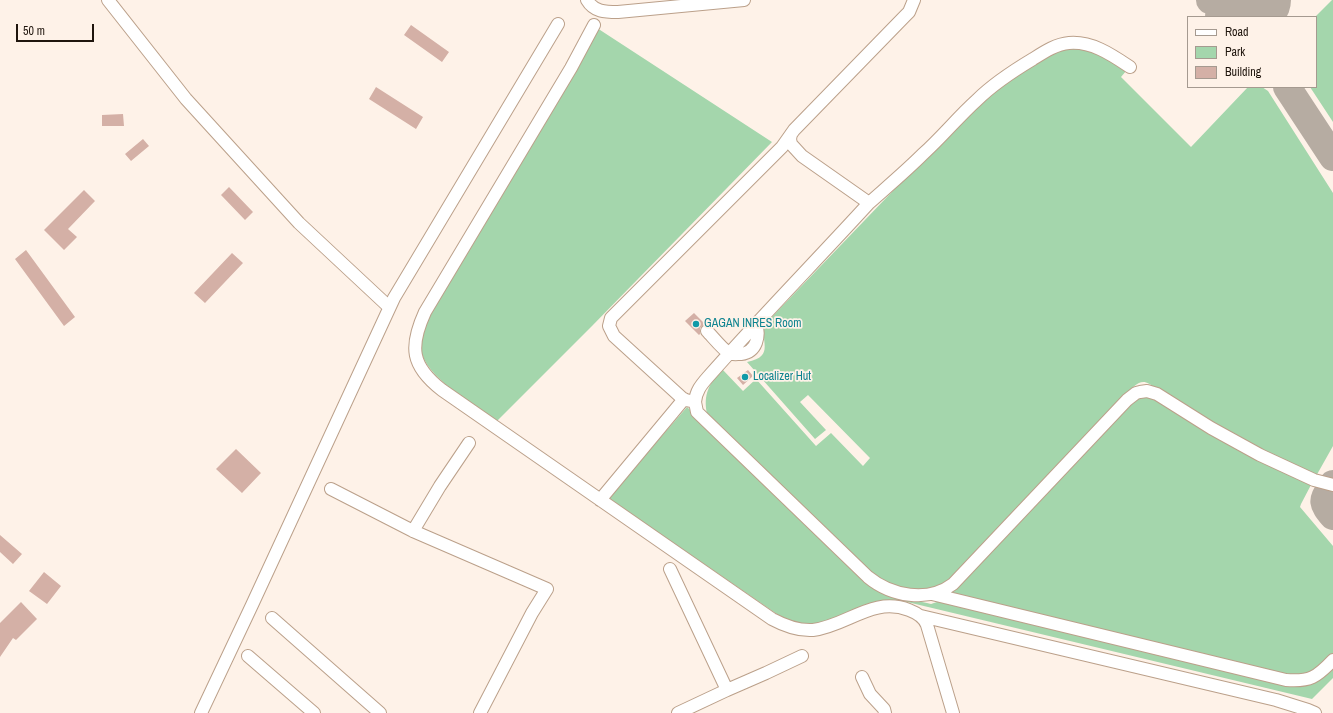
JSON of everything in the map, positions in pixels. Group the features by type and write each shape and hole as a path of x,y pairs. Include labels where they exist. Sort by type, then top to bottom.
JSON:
{"street":[{"path":"108,0 186,99 213,129 299,222 389,307"},
{"path":"587,0 593,8 600,11 618,12 744,0"},
{"path":"914,0 905,16 791,134 782,147 610,319 610,329 617,338 690,401 697,412 868,577 879,586 897,592 917,595 932,594 946,589 958,580 1127,400 1136,393 1147,391 1157,394 1211,428 1254,452 1314,480 1333,486"},
{"path":"201,713 256,598 389,307 558,24"},
{"path":"594,26 571,68 419,323 414,344 418,365 431,382 772,619 786,626 805,630 820,628 865,611 885,606 893,606 915,612 926,621 953,713"},
{"path":"600,500 690,401 699,388 756,323 869,203 924,154 957,119 989,89 1025,64 1060,44 1083,43 1110,54 1130,67"},
{"path":"791,134 791,144 802,156 869,203"},
{"path":"707,330 729,353"},
{"path":"413,531 440,486 469,443"},
{"path":"332,489 413,531 547,589 532,613 480,713"},
{"path":"670,569 727,690"},
{"path":"932,594 1286,680 1312,678 1320,674 1333,660"},
{"path":"921,616 1276,700 1315,713"},
{"path":"272,618 380,713"},
{"path":"248,656 314,713"},
{"path":"678,713 802,656"},
{"path":"862,677 870,694 884,709 885,713"}],"green space":[{"path":"1333,0 1333,122 1311,88 1317,88 1316,16"},
{"path":"597,28 772,142 497,421 452,390 431,370 424,359 421,349 422,335 426,322 576,69"},
{"path":"1067,47 1091,48 1126,71 1121,77 1191,147 1247,88 1264,88 1268,91 1333,193 1333,446 1315,478 1294,469 1155,389 1151,385 1143,382 1136,384 944,586 916,592 885,585 707,414 706,401 708,390 722,369 743,391 756,379 816,446 831,433 863,466 870,458 808,395 800,402 826,430 815,439 747,362 762,356 764,352 764,329 766,323 961,120 977,105 1024,70"},
{"path":"1149,395 1312,483 1300,507 1333,546 1333,656 1318,670 1294,677 950,594 951,590 1130,401"},
{"path":"687,407 869,583 902,598 931,604 940,601 1287,684 1333,665 1333,678 1312,699 903,601 902,603 880,602 868,604 830,620 814,624 801,625 787,621 608,498"}],"building":[{"path":"411,25 449,52 442,62 404,35"},
{"path":"376,87 423,117 416,129 369,99"},
{"path":"123,114 124,126 102,126 102,115"},
{"path":"143,139 149,146 131,161 125,154"},
{"path":"229,187 253,212 245,220 221,195"},
{"path":"84,190 95,201 68,229 77,237 64,250 44,230"},
{"path":"26,250 75,317 64,326 15,259"},
{"path":"232,253 243,263 205,303 194,293"},
{"name":"GAGAN INRES Room","path":"694,313 705,324 700,328 699,335 685,321"},
{"name":"Localizer Hut","path":"748,370 753,376 743,385 737,378"},
{"path":"236,449 261,473 242,493 216,469"},
{"path":"0,535 22,554 13,564 0,552"},
{"path":"44,572 61,586 47,604 29,591"},
{"path":"21,602 37,619 16,640 13,638 0,657 0,623"}],"taxiway":[{"path":"1210,0 1232,3 1245,0"},
{"path":"1288,88 1333,157"},
{"path":"1333,484 1324,500 1326,507 1333,516"}],"runway":[{"path":"1241,16 1256,0"}],"place":[{"name":"GAGAN INRES Room","path":"696,324"},
{"name":"Localizer Hut","path":"745,377"}]}
